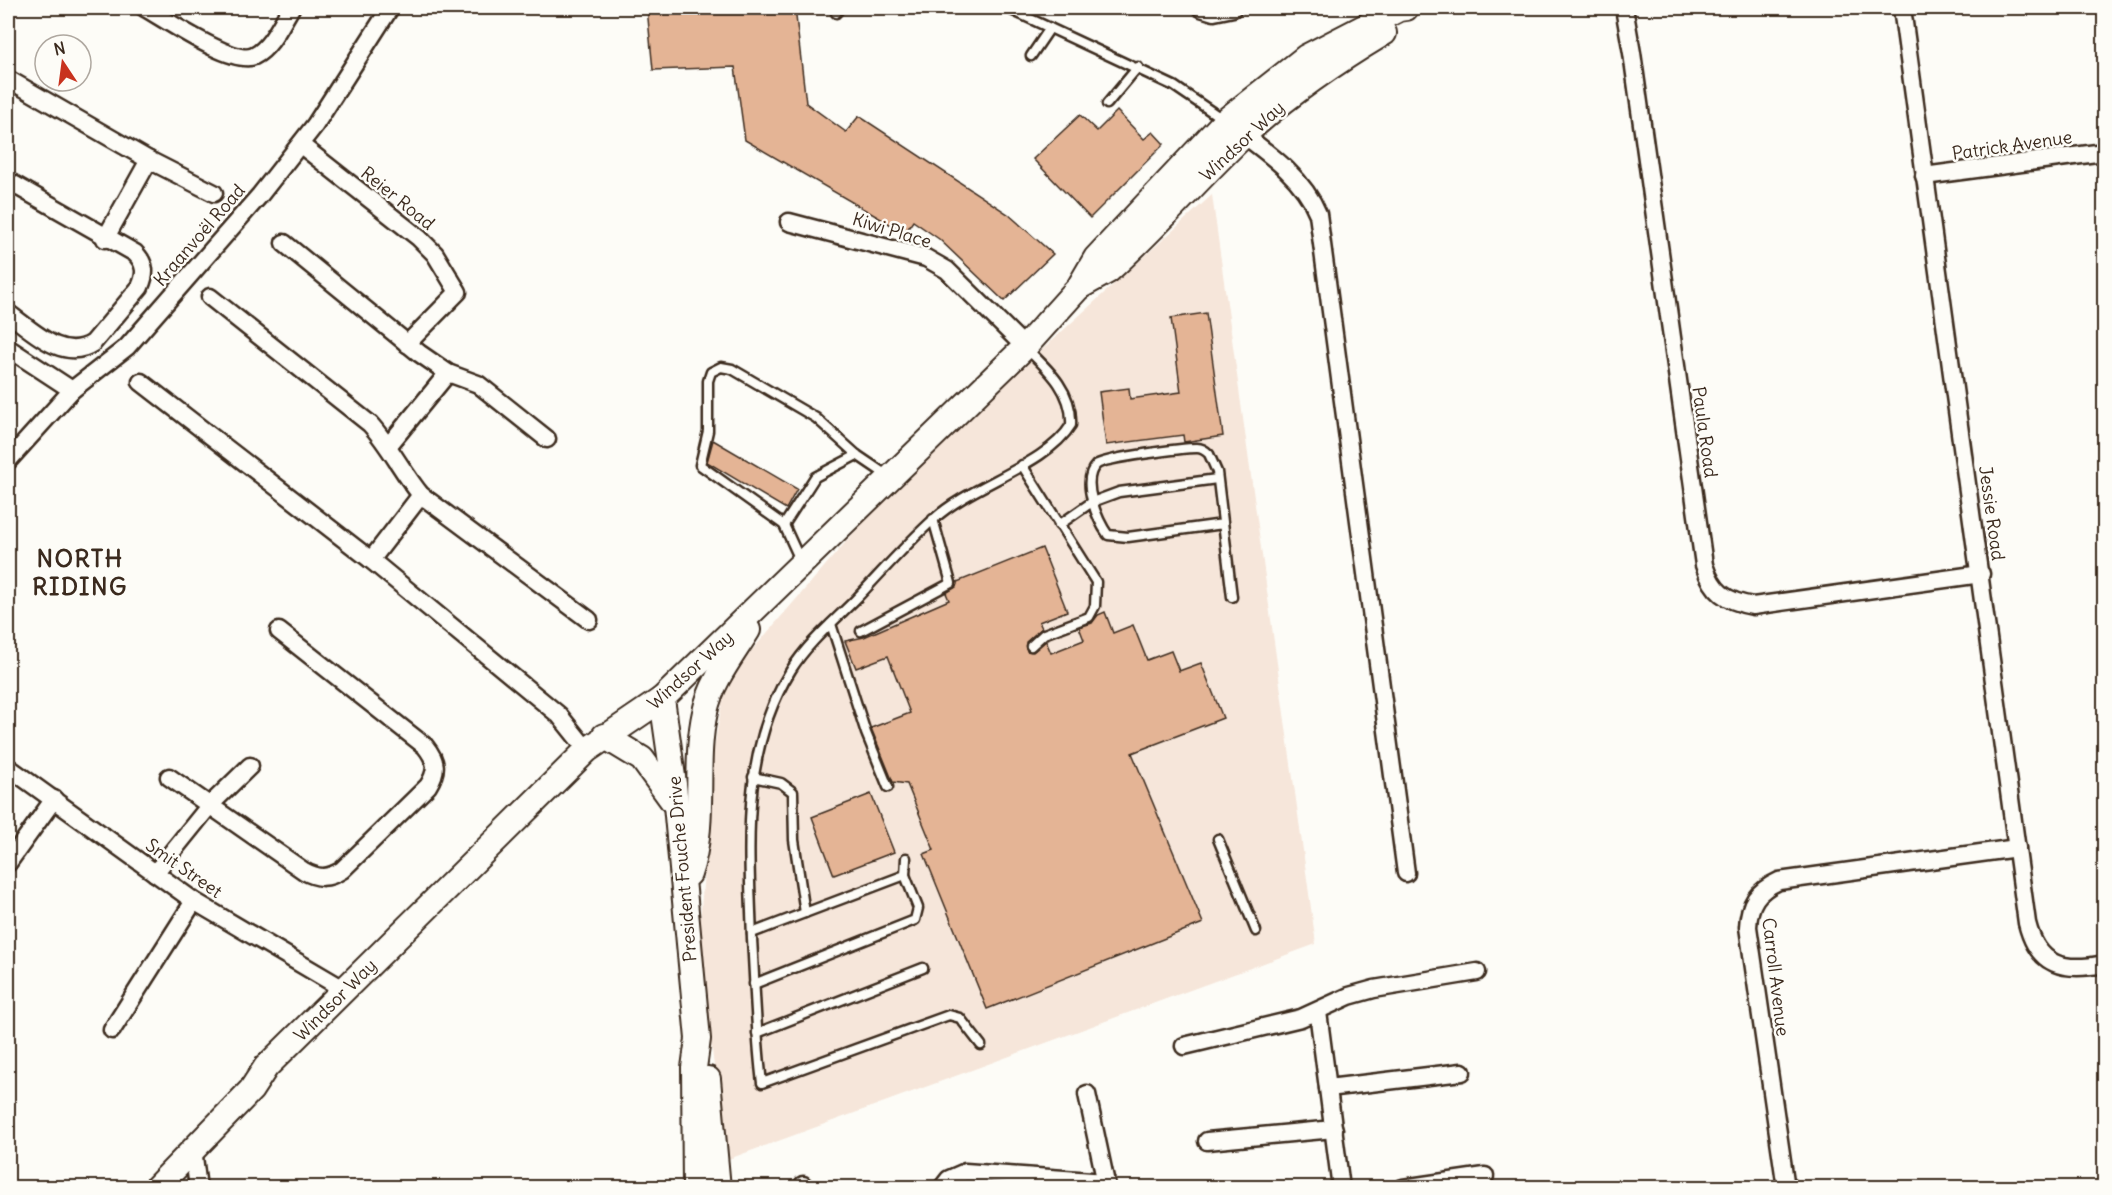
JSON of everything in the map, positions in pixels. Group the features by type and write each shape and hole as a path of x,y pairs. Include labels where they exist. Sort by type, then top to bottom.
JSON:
{"street":[{"path":"145,8 223,51 245,58 261,51 291,8"},
{"name":"Kraanvoël Road","path":"8,461 72,390 127,347 301,146 390,8"},
{"path":"1200,8 1214,12 1233,8"},
{"name":"Windsor Way","path":"137,1188 242,1083 266,1067 596,743 662,699 802,565 1024,347 1079,288 1096,258 1225,121 1306,57 1399,9 1407,8"},
{"name":"Windsor Way","path":"1079,288 1108,271 1137,245 1244,135 1318,74 1408,19 1416,8"},
{"name":"Paula Road","path":"1624,8 1704,565 1710,582 1721,597 1753,606 1981,574"},
{"name":"Jessie Road","path":"1902,8 2027,923 2036,948 2050,960 2067,967 2104,964"},
{"path":"8,79 149,160 214,193"},
{"path":"1225,121 1301,183 1311,196 1318,214 1406,873"},
{"name":"Reier Road","path":"301,146 419,238 435,254 458,292 407,344"},
{"name":"Patrick Avenue","path":"1924,176 2104,152"},
{"path":"105,239 149,160"},
{"path":"8,180 105,239 135,253 141,260 144,277 140,287 93,343 84,349 65,350 8,313"},
{"name":"Kiwi Place","path":"789,222 926,258 947,270 1024,347"},
{"path":"284,243 407,344 448,373 478,384 547,440"},
{"path":"210,297 370,424 389,445 405,474 421,495 590,620"},
{"path":"8,348 72,390"},
{"path":"389,445 448,373"},
{"path":"141,382 371,561 596,743 642,759 677,808"},
{"path":"371,561 421,495"},
{"path":"684,888 697,844 705,711 713,687 770,595"},
{"path":"169,777 304,871 318,878 342,870 428,786 436,769 435,760 425,746 279,631"},
{"name":"President Fouche Drive","path":"662,699 677,808 698,1039 707,1066 718,1188"},
{"path":"155,873 210,806 250,766"},
{"name":"Smit Street","path":"8,767 194,901 345,990"},
{"path":"8,863 54,799"},
{"name":"Carroll Avenue","path":"1786,1188 1748,927 1748,913 1754,897 1766,887 1779,881 2017,848"},
{"path":"112,1030 194,901"},
{"path":"1184,1046 1280,1024 1318,1012 1349,996 1374,989 1477,972"},
{"path":"1318,1012 1341,1188"},
{"name":"President Fouche Drive","path":"695,1188 694,1068 698,1039"},
{"name":"Windsor Way","path":"156,1188 251,1090 266,1067"},
{"path":"1328,1088 1462,1072"},
{"path":"942,1188 957,1174 974,1172 1106,1185 1088,1094"},
{"path":"1207,1141 1334,1129"},
{"path":"193,1149 198,1188"},
{"path":"1402,1188 1485,1176"}],"lane":[{"path":"1007,8 1138,67 1191,96 1225,121"},
{"path":"1031,56 1050,28"},
{"path":"1107,104 1138,67"},
{"path":"981,1045 960,1017 949,1015 762,1083 756,1033 748,831 753,777 765,729 776,698 792,669 831,624 933,519 970,492 1022,465 1066,433 1071,425 1070,404 1057,379 1024,347"},
{"path":"802,565 784,525 700,465 708,431 708,381 715,368 726,367 816,418 857,455 890,477"},
{"path":"1223,524 1117,538 1108,535 1092,502 1092,471 1096,464 1106,460 1197,448 1209,454 1214,461 1217,479 1223,524 1232,597"},
{"path":"784,525 815,477 857,455"},
{"path":"1022,465 1096,582 1095,606 1089,617 1044,634 1031,646"},
{"path":"1059,525 1092,502 1119,492 1217,479"},
{"path":"861,631 951,583 933,519"},
{"path":"831,624 866,733 888,787"},
{"path":"753,777 781,783 793,792 794,840 805,913"},
{"path":"1218,839 1256,931"},
{"path":"754,984 915,920 917,902 905,875 906,858"},
{"path":"752,933 905,875"},
{"path":"756,1033 923,968"}],"shaded area":[{"path":"1212,195 1316,944 726,1160 707,1011 700,922 714,748 724,692 747,656 876,507 1025,365"}],"building":[{"path":"647,8 795,8 806,103 846,132 859,116 1008,214 1053,254 1004,301 939,239 913,221 905,233 745,140 735,67 653,70"},
{"path":"1117,111 1144,139 1153,132 1164,144 1090,218 1033,159 1080,115 1097,131"},
{"path":"1206,313 1223,436 1184,442 1183,435 1106,445 1099,392 1129,388 1130,399 1181,392 1171,318"},
{"path":"713,440 797,489 786,509 707,462"},
{"path":"1042,548 1067,611 1039,622 1042,628 1026,642 1027,651 1033,652 1046,641 1051,653 1084,640 1079,627 1092,623 1098,615 1105,612 1113,633 1133,625 1147,660 1171,651 1179,671 1201,663 1223,718 1132,753 1203,923 987,1009 924,854 934,850 907,784 893,782 871,728 910,713 888,656 856,668 845,641 864,637 949,600 946,593 956,587 957,582"},
{"path":"871,794 894,852 834,875 812,817"}],"district":[{"name":"NORTH RIDING","path":"80,572"}]}
